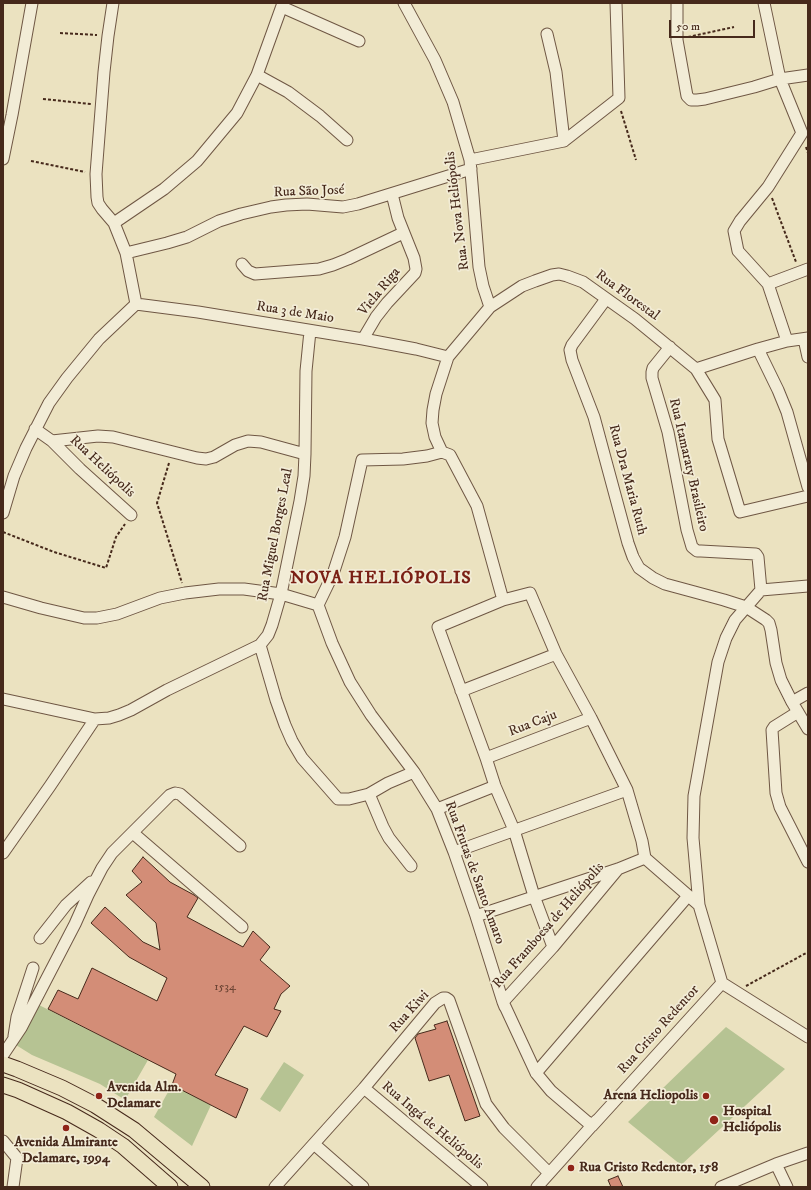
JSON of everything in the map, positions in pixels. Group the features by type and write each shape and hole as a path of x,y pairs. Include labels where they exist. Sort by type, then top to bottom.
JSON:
{"main road":[{"path":"3,1064 62,1088 95,1105 134,1130 202,1187"},
{"path":"3,1085 18,1090 67,1112 99,1130 123,1146 159,1181 170,1187"}],"street":[{"path":"3,159 32,3"},
{"path":"3,513 14,476 35,429 49,403 99,339 136,304 126,253 114,223 102,210 97,197 96,174 108,36 113,3"},
{"name":"Rua. Nova Heliópolis","path":"404,3 435,60 450,95 470,165 479,267 490,307"},
{"path":"564,141 619,98 616,3"},
{"path":"677,3 677,40 686,91 691,100 705,99 780,79 808,75"},
{"path":"764,3 780,79 802,133 768,187 740,221 734,231 738,251 768,284 787,341"},
{"path":"114,223 164,189 197,161 237,113 256,74 282,5 359,41"},
{"path":"547,34 556,72 564,141"},
{"path":"256,74 288,92 320,116 347,140"},
{"name":"Rua São José","path":"126,253 167,244 241,214 271,207 307,204 343,207 358,204 392,194 470,165 564,141"},
{"name":"Viela Riga","path":"363,339 376,317 415,273 416,269 414,258 398,218 392,194"},
{"path":"242,264 255,274 319,268 348,260 403,233"},
{"path":"768,284 804,271"},
{"name":"Rua Florestal","path":"503,600 477,506 435,437 432,423 436,394 448,357 490,307 522,286 552,275 559,274 583,282 635,319 696,369 715,400 718,439 740,512 808,496"},
{"name":"Rua Dra Maria Ruth","path":"606,299 572,345 570,350 572,360 594,417 633,557 639,568 665,584 746,607"},
{"name":"Rua 3 de Maio","path":"136,304 198,312 363,339 448,357"},
{"name":"Rua Miguel Borges Leal","path":"260,645 268,636 281,594 300,502 304,476 306,371 310,331"},
{"path":"696,369 758,349 787,341 806,338 808,357"},
{"name":"Rua Itamaraty Brasileiro","path":"670,347 653,368 652,378 668,432 687,530 692,547 701,552 756,554 758,557 761,590"},
{"path":"758,349 787,412 808,488"},
{"name":"Rua Heliópolis","path":"35,429 52,441 131,515"},
{"path":"52,441 98,436 113,437 206,459 235,445 248,441 261,442 305,454"},
{"path":"3,598 84,618 97,618 117,614 160,598 219,589 244,589 281,594 318,605 333,574 345,537 362,460 404,459 446,453"},
{"path":"808,586 761,590 735,620 726,638 718,662 694,796 693,838 699,905 722,983 808,1037"},
{"path":"553,947 534,896 514,830 495,786 438,627 503,600 530,593 556,654 591,718 627,790 642,841 645,858 699,905"},
{"name":"Rua Frutas de Santo Amaro","path":"318,605 332,642 350,682 371,715 414,772 437,809 454,852 476,916 503,1002 536,1073"},
{"path":"746,607 769,623 776,663 781,680 808,729"},
{"path":"3,699 95,719 109,718 131,710 167,690 260,645 276,700 292,741 302,758 338,799 349,799 369,794 388,783 414,772"},
{"path":"461,691 556,654"},
{"path":"792,702 808,693"},
{"path":"798,712 774,727 772,730 776,793 780,807 808,862"},
{"name":"Rua Caju","path":"486,758 591,718"},
{"path":"3,853 95,719"},
{"path":"437,809 495,786"},
{"path":"454,852 627,790"},
{"path":"3,1055 24,1022 80,914 97,877 112,853 170,795 175,793 180,794 240,846"},
{"path":"369,794 389,838 411,866"},
{"path":"133,833 242,927"},
{"path":"476,916 618,869 645,858"},
{"name":"Rua Framboesa de Heliópolis","path":"503,1002 553,947 618,869"},
{"path":"40,938 66,905 97,877"},
{"path":"592,1126 551,1091 536,1073 688,896"},
{"path":"66,905 80,914"},
{"path":"14,1039 17,1017 33,968"},
{"path":"537,1187 722,983"},
{"name":"Rua Kiwi","path":"275,1187 364,1088 435,1003 446,998 449,1000 486,1104 504,1128 549,1174"},
{"name":"Rua Ingá de Heliópolis","path":"364,1088 482,1187"},
{"path":"3,1141 17,1158 13,1187"},
{"path":"314,1144 363,1187"},
{"path":"721,1187 776,1164 808,1153"},
{"path":"776,1164 787,1187"}],"path":[{"path":"677,40 734,27"},
{"path":"60,33 108,36"},
{"path":"619,98 621,116 636,160"},
{"path":"43,99 102,106"},
{"path":"32,161 96,174"},
{"path":"768,187 804,271"},
{"path":"173,452 157,503 185,593"},
{"path":"3,532 54,552 106,568 116,537 131,515"},
{"path":"735,991 808,952"}],"green space":[{"path":"37,1004 148,1060 125,1100 100,1084 32,1055 16,1045"},
{"name":"Arena Heliopolis","path":"726,1027 785,1069 681,1165 628,1122"},
{"path":"284,1062 304,1075 280,1112 260,1099"},
{"path":"172,1085 211,1105 192,1146 154,1117"}],"building":[{"path":"143,857 170,882 198,898 187,917 243,947 253,931 270,947 260,960 290,986 281,994 274,1009 281,1011 267,1037 244,1026 215,1075 248,1089 236,1118 172,1085 176,1074 48,1009 58,990 78,999 92,968 157,1001 167,978 129,957 91,923 105,907 143,942 160,950 156,923 126,895 142,882 132,871"},
{"path":"447,1021 480,1116 465,1121 449,1075 429,1081 415,1038 418,1034 436,1029 434,1025"},
{"path":"618,1176 623,1187 611,1187 608,1180"}],"place":[{"name":"Avenida Alm. Delamare","path":"99,1096"},
{"name":"Arena Heliopolis","path":"706,1096"},
{"name":"Hospital Heliópolis","path":"714,1120"},
{"name":"Avenida Almirante Delamare, 1994","path":"66,1128"},
{"name":"Rua Cristo Redentor, 158","path":"571,1168"}],"district":[{"name":"NOVA HELIÓPOLIS","path":"381,579"}]}
